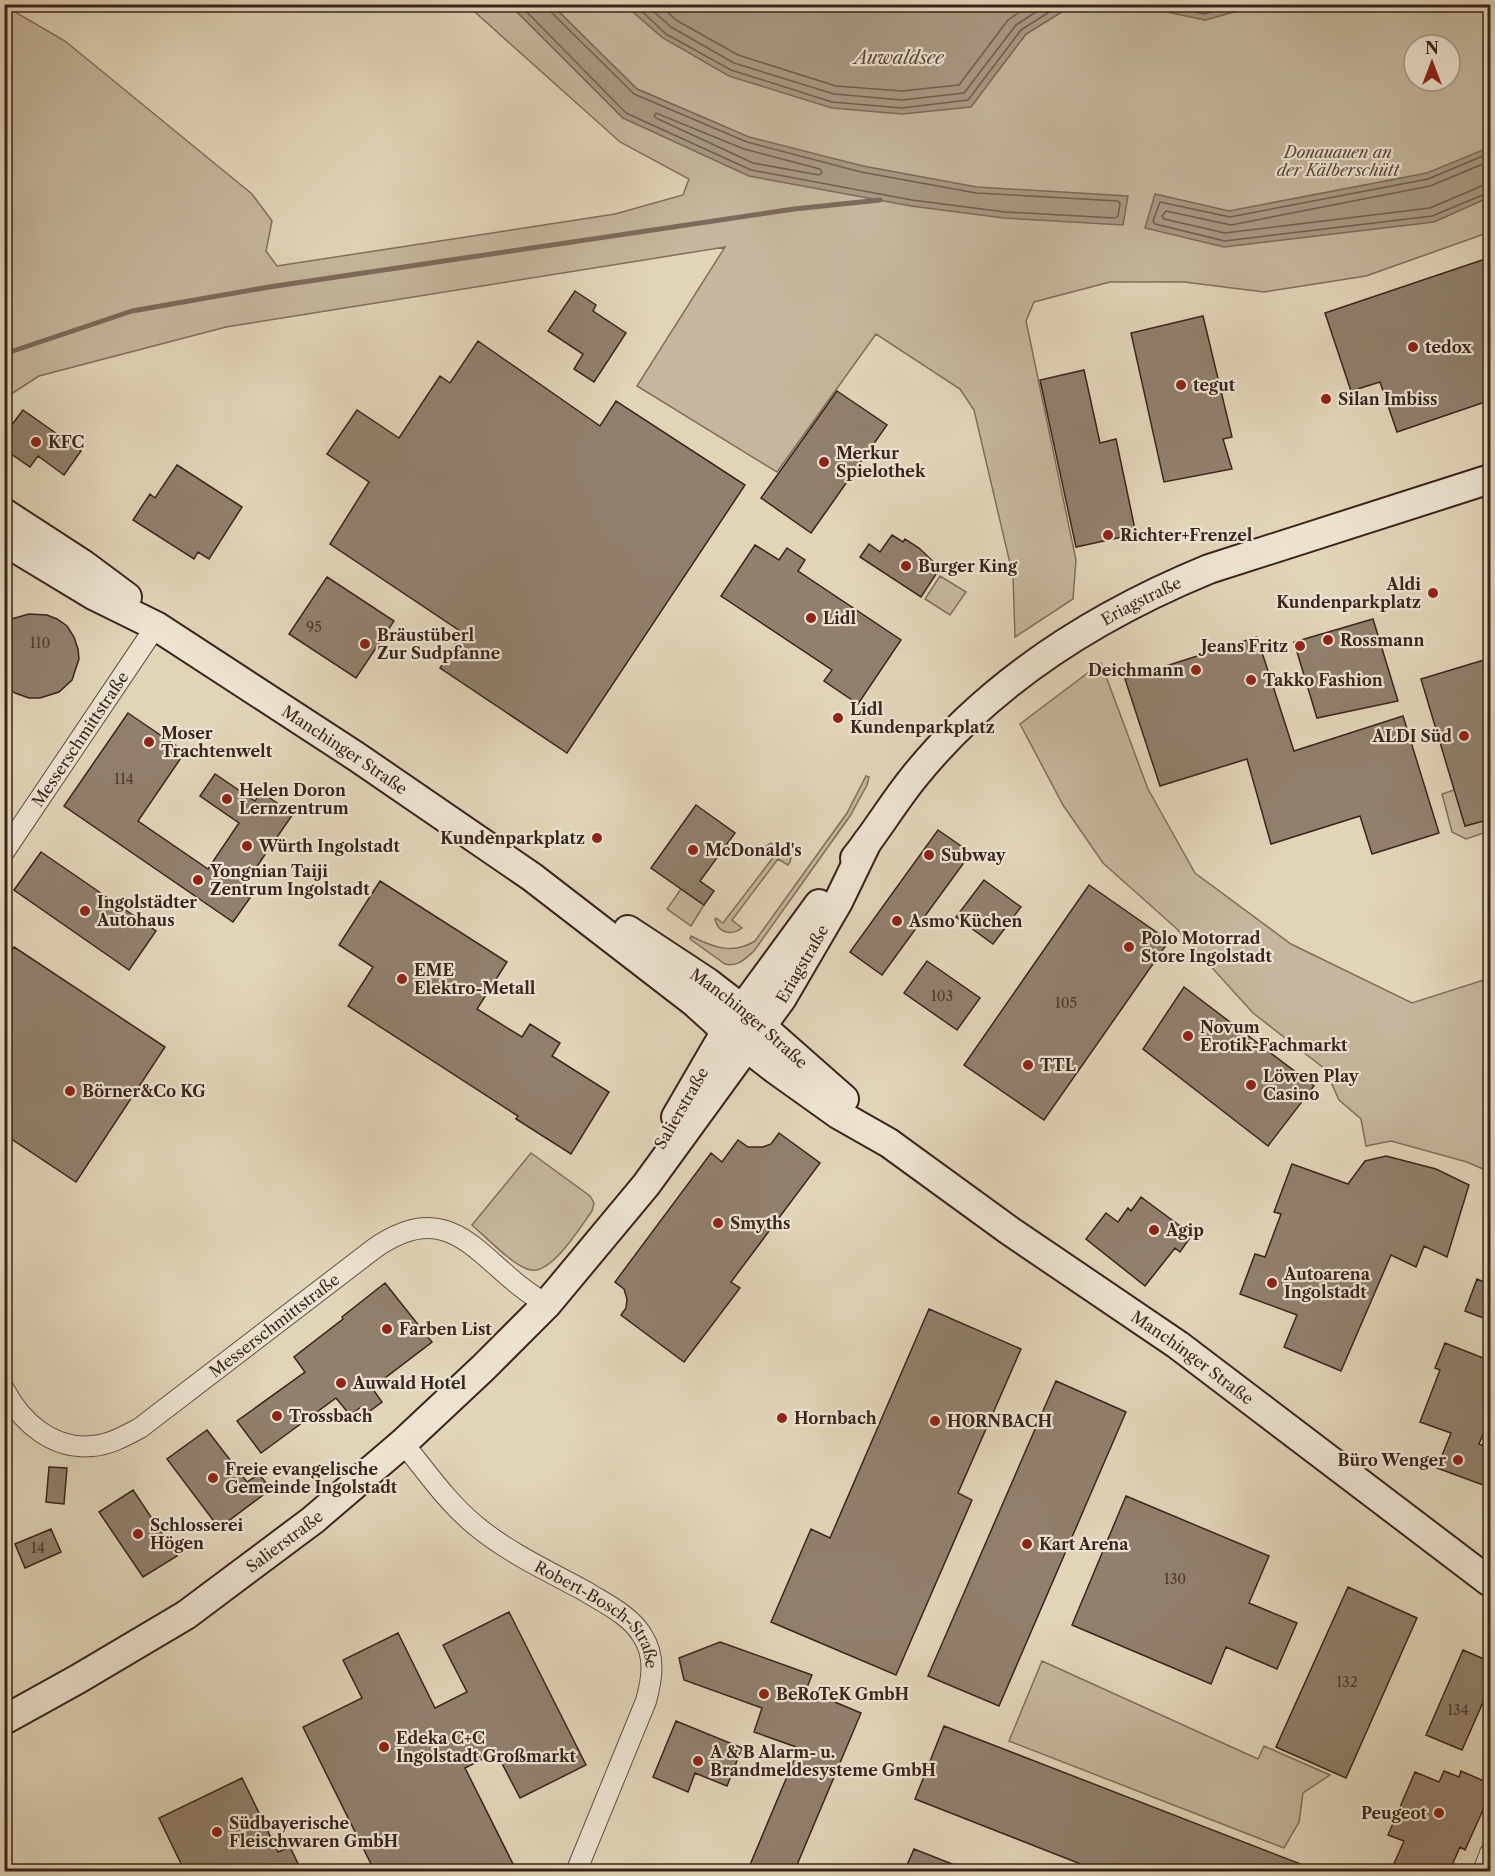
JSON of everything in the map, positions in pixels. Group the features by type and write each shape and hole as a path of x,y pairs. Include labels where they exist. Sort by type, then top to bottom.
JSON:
{"main road":[{"name":"Eriagstraße","path":"744,1029 827,893 914,777 976,711 1011,680 1099,622 1166,587 1209,569 1491,479"},
{"name":"Manchinger Straße","path":"4,513 120,591 156,626"},
{"name":"Manchinger Straße","path":"4,541 95,596 156,626 357,757 532,877 694,1002 744,1029 846,1101 889,1143 1010,1231 1178,1346 1491,1582"},
{"name":"Salierstraße","path":"4,1720 186,1615 313,1520 403,1443 547,1304 646,1185 744,1029"}],"street":[{"name":"Messerschmittstraße","path":"4,852 156,626"},
{"name":"Messerschmittstraße","path":"4,1389 14,1407 35,1430 52,1438 72,1445 92,1446 117,1440 140,1428 375,1248 393,1236 413,1228 435,1227 454,1233 529,1295 547,1304"},
{"name":"Robert-Bosch-Straße","path":"403,1443 458,1509 475,1525 496,1541 624,1616 642,1635 652,1658 651,1680 646,1701 576,1872"},
{"path":"1483,1872 1491,1853"}],"green space":[{"name":"Donauauen an der Kälberschütt","path":"467,5 510,5 623,118 726,127 637,89 552,5 625,5 663,38 971,106 1026,34 1068,8 1135,5 1205,20 1259,5 1490,5 1490,232 1366,276 1264,292 1184,282 1110,282 1034,302 1026,321 1076,560 1073,599 1015,637 1013,576 974,410 960,389 876,334 777,472 637,386 725,247 226,327 39,376 5,398 5,6 65,41 252,194 272,221 266,251 277,266 615,214 683,195 689,179 620,142"},
{"path":"940,576 966,592 950,615 925,599"},
{"path":"1101,663 1148,789 1195,873 1291,944 1412,1003 1490,978 1490,1172 1467,1162 1391,1141 1366,1146 1361,1119 1339,1100 1325,1069 1253,1013 1177,929 1103,863 1063,805 1020,724"},
{"path":"866,776 869,777 867,785 850,816 754,951 738,963 730,965 725,964 690,939 691,936 723,948 739,948 755,941 847,813"},
{"path":"1454,790 1490,819 1490,831 1466,839 1452,832 1442,794"},
{"path":"771,843 780,846 790,854 788,865 778,859 732,920 742,928 734,932 722,930 715,919 723,923 775,855 765,847"},
{"path":"681,889 704,905 691,926 667,909"},
{"path":"531,1153 590,1196 594,1203 592,1211 557,1257 548,1265 531,1270 509,1258 472,1225"},
{"path":"1042,1661 1258,1759 1264,1746 1330,1775 1303,1793 1299,1822 1284,1848 1009,1741"}],"water":[{"path":"1259,4 1205,20 1135,5"},
{"path":"510,5 552,5 637,89 749,137 863,166 977,187 1128,196 1123,225 1004,218 911,206 749,176 623,118"},
{"name":"Auwaldsee","path":"625,5 1103,5 1068,8 1026,34 971,107 902,114 832,108 729,76 663,38"},
{"path":"1490,147 1490,197 1434,222 1224,247 1145,228 1155,194 1229,211 1427,173"}],"building":[{"name":"tedox","path":"1491,257 1491,400 1397,432 1380,382 1351,391 1325,313"},
{"path":"575,291 596,305 593,311 626,333 594,382 574,369 583,354 548,331"},
{"name":"tegut","path":"1203,316 1232,437 1223,439 1232,469 1164,482 1131,333"},
{"path":"478,341 600,426 616,401 745,485 567,753 440,668 463,633 330,544 369,482 327,454 357,410 399,438 440,376 450,383"},
{"path":"1084,370 1100,443 1116,439 1136,534 1076,547 1040,380"},
{"name":"Merkur Spielothek","path":"837,391 887,425 811,533 761,498"},
{"name":"KFC","path":"23,410 81,451 64,475 38,456 30,467 4,449 4,435"},
{"path":"177,465 242,507 209,559 198,552 194,559 133,520 150,494 155,498"},
{"name":"Burger King","path":"892,535 903,542 905,539 919,548 940,568 921,597 860,557 869,544 880,552"},
{"name":"Lidl","path":"755,545 779,560 787,548 805,560 798,571 901,640 858,704 824,681 832,670 721,596"},
{"path":"327,577 394,621 356,678 289,634"},
{"path":"29,614 47,615 67,626 78,649 79,659 72,680 59,692 40,698 29,698 15,693 4,685 4,621"},
{"path":"1373,619 1398,701 1317,718 1294,642"},
{"path":"1257,637 1294,751 1403,716 1439,833 1372,854 1360,816 1271,844 1247,759 1160,786 1125,679"},
{"name":"ALDI Süd","path":"1484,660 1491,683 1491,819 1465,826 1421,679"},
{"path":"128,713 185,752 138,821 208,869 239,823 200,796 215,774 255,801 261,792 293,814 240,891 250,898 233,922 64,806"},
{"name":"McDonald's","path":"696,805 735,833 700,881 714,891 704,905 651,868"},
{"name":"Asmo Küchen","path":"938,830 971,853 882,975 850,952"},
{"name":"Ingolstädter Autohaus","path":"41,852 156,931 129,970 14,890"},
{"path":"984,880 1021,907 993,944 956,917"},
{"path":"380,881 507,962 477,1009 522,1037 530,1024 560,1043 552,1056 609,1092 571,1154 516,1119 518,1116 348,1006 373,967 339,945"},
{"path":"1089,885 1169,941 1044,1120 964,1065"},
{"name":"Börner&Co KG","path":"14,947 165,1047 76,1182 4,1134 4,961"},
{"path":"927,961 980,998 957,1030 904,993"},
{"name":"Löwen Play Casino","path":"1184,987 1314,1086 1268,1146 1143,1049"},
{"name":"Smyths","path":"779,1133 820,1163 731,1282 740,1288 684,1362 621,1315 626,1308 627,1299 624,1289 615,1282 711,1153 722,1162 738,1140 748,1147 763,1147 771,1144"},
{"path":"1386,1156 1436,1169 1469,1185 1447,1257 1424,1246 1416,1267 1391,1255 1341,1371 1284,1347 1297,1315 1240,1294 1255,1254 1265,1257 1281,1214 1274,1212 1292,1164 1348,1184 1365,1161"},
{"path":"1141,1197 1192,1235 1180,1252 1175,1248 1145,1286 1086,1239 1106,1213 1118,1222 1128,1208 1131,1211"},
{"path":"1477,1279 1491,1285 1491,1321 1465,1311"},
{"path":"385,1283 432,1342 372,1388 382,1402 366,1414 361,1407 350,1415 336,1398 261,1453 237,1421 305,1372 294,1357"},
{"name":"HORNBACH","path":"929,1309 1021,1349 958,1493 972,1500 896,1675 771,1622 811,1529 830,1538"},
{"path":"1445,1343 1491,1361 1491,1414 1479,1444 1491,1448 1491,1488 1437,1468 1451,1433 1420,1422 1440,1370 1435,1368"},
{"name":"Kart Arena","path":"1056,1381 1126,1412 999,1706 928,1676"},
{"name":"Freie evangelische Gemeinde Ingolstadt","path":"207,1430 247,1482 259,1474 271,1489 219,1528 167,1459"},
{"path":"49,1467 67,1468 64,1504 46,1502"},
{"name":"Schlosserei Högen","path":"133,1490 177,1556 143,1577 99,1512"},
{"path":"1126,1496 1269,1556 1249,1603 1297,1623 1277,1669 1226,1647 1211,1684 1072,1625"},
{"path":"51,1529 61,1552 25,1568 15,1544"},
{"path":"1348,1587 1417,1618 1346,1778 1276,1747"},
{"name":"Edeka C+C Ingolstadt Großmarkt","path":"509,1612 586,1765 520,1798 496,1752 465,1768 517,1872 375,1872 303,1727 362,1698 343,1660 398,1633 435,1708 467,1692 443,1645"},
{"path":"720,1642 812,1675 806,1690 861,1713 794,1872 747,1872 799,1748 754,1732 762,1708 684,1680 679,1658"},
{"path":"1463,1650 1491,1662 1491,1684 1462,1750 1426,1735"},
{"name":"A & B Alarm- u. Brandmeldesysteme GmbH","path":"676,1721 742,1748 727,1786 695,1773 688,1792 653,1777"},
{"path":"944,1726 1316,1870 1316,1872 1101,1872 915,1799"},
{"name":"Peugeot","path":"1444,1771 1459,1777 1461,1771 1491,1784 1491,1792 1465,1850 1460,1847 1449,1872 1401,1872 1392,1868 1404,1841 1388,1835 1415,1772 1439,1782"},
{"name":"Südbayerische Fleischwaren GmbH","path":"242,1778 278,1852 290,1847 302,1872 185,1872 159,1818"},
{"path":"914,1849 970,1871 904,1872"}],"waterway":[{"path":"4,354 132,311 269,287 794,209 880,200"}],"place":[{"name":"tedox","path":"1413,347"},
{"name":"tegut","path":"1181,385"},
{"name":"Silan Imbiss","path":"1326,399"},
{"name":"KFC","path":"36,442"},
{"name":"Merkur Spielothek","path":"824,462"},
{"name":"Richter+Frenzel","path":"1108,535"},
{"name":"Burger King","path":"906,566"},
{"name":"Aldi Kundenparkplatz","path":"1433,593"},
{"name":"Lidl","path":"811,618"},
{"name":"Rossmann","path":"1328,640"},
{"name":"Bräustüberl Zur Sudpfanne","path":"365,644"},
{"name":"Jeans Fritz","path":"1300,646"},
{"name":"Deichmann","path":"1196,670"},
{"name":"Takko Fashion","path":"1251,680"},
{"name":"Lidl Kundenparkplatz","path":"838,718"},
{"name":"ALDI Süd","path":"1464,736"},
{"name":"Moser Trachtenwelt","path":"149,742"},
{"name":"Helen Doron Lernzentrum","path":"227,799"},
{"name":"Kundenparkplatz","path":"597,838"},
{"name":"Würth Ingolstadt","path":"247,846"},
{"name":"McDonald's","path":"693,850"},
{"name":"Subway","path":"929,855"},
{"name":"Yongnian Taiji Zentrum Ingolstadt","path":"198,880"},
{"name":"Ingolstädter Autohaus","path":"85,911"},
{"name":"Asmo Küchen","path":"897,921"},
{"name":"Polo Motorrad Store Ingolstadt","path":"1129,947"},
{"name":"EME Elektro-Metall","path":"402,979"},
{"name":"Novum Erotik-Fachmarkt","path":"1188,1036"},
{"name":"TTL","path":"1028,1065"},
{"name":"Löwen Play Casino","path":"1251,1085"},
{"name":"Börner&Co KG","path":"70,1091"},
{"name":"Smyths","path":"718,1223"},
{"name":"Agip","path":"1154,1230"},
{"name":"Autoarena Ingolstadt","path":"1272,1283"},
{"name":"Farben List","path":"387,1329"},
{"name":"Auwald Hotel","path":"341,1383"},
{"name":"Trossbach","path":"277,1416"},
{"name":"Hornbach","path":"782,1418"},
{"name":"HORNBACH","path":"935,1421"},
{"name":"Büro Wenger","path":"1458,1460"},
{"name":"Freie evangelische Gemeinde Ingolstadt","path":"213,1478"},
{"name":"Schlosserei Högen","path":"138,1534"},
{"name":"Kart Arena","path":"1027,1544"},
{"name":"BeRoTeK GmbH","path":"764,1694"},
{"name":"Edeka C+C Ingolstadt Großmarkt","path":"384,1747"},
{"name":"A & B Alarm- u. Brandmeldesysteme GmbH","path":"698,1761"},
{"name":"Peugeot","path":"1439,1813"},
{"name":"Südbayerische Fleischwaren GmbH","path":"217,1832"}]}
